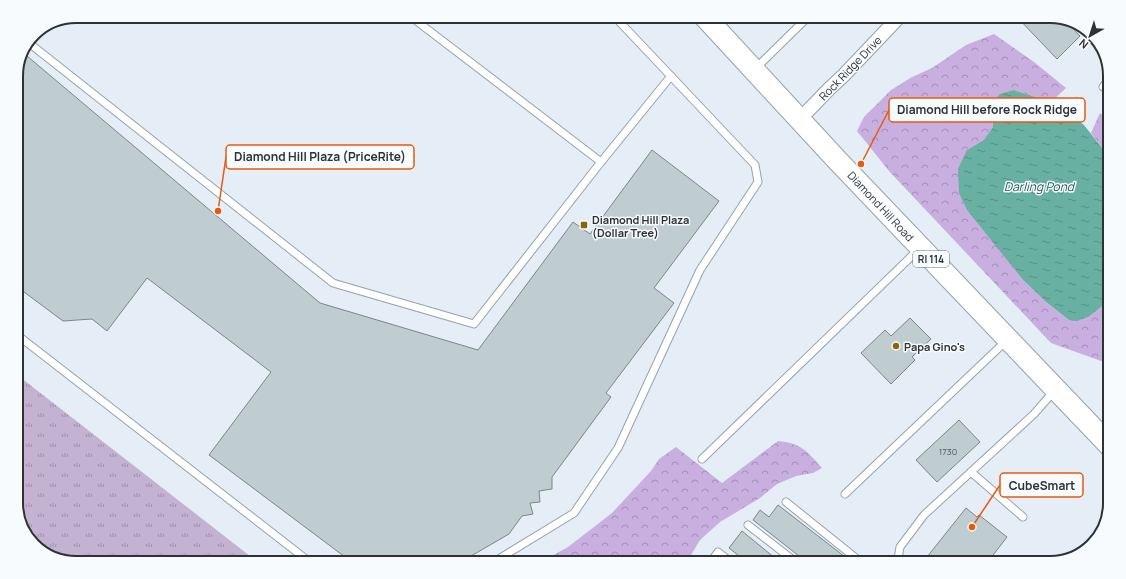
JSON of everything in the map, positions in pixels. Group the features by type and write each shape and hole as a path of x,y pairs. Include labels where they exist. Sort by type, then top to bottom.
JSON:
{"main road":[{"name":"Diamond Hill Road","path":"710,23 920,247 1103,439"}],"street":[{"name":"Rock Ridge Drive","path":"800,119 844,76 893,23"}],"lane":[{"path":"419,23 601,162"},
{"path":"503,556 574,513 618,448 700,270 758,182 755,165 621,23"},
{"path":"754,70 802,23"},
{"path":"33,46 333,283 474,324 601,162 671,76"},
{"path":"702,459 920,247"},
{"path":"23,339 302,556"},
{"path":"845,494 1008,339"},
{"path":"899,556 900,548 924,515 1034,414 1056,390"},
{"path":"971,472 1023,517"},
{"path":"786,502 853,556"},
{"path":"748,525 788,556"},
{"path":"715,556 718,552 723,556"}],"green space":[{"path":"994,34 1034,62 1066,88 1051,102 1014,90 992,103 993,127 985,140 967,150 1024,281 1046,302 1069,320 1103,303 1103,361 1051,343 889,171 857,131 864,117 891,90 912,77 932,68 966,45"},
{"path":"1100,113 1103,116 1103,149 1091,133"},
{"path":"23,379 250,556 69,556 53,551 41,543 28,526 23,506"},
{"path":"778,441 786,442 803,449 822,468 813,473 796,476 777,484 760,498 720,522 700,540 690,556 552,556 568,547 612,513 651,471 659,459 676,447 722,483"}],"water":[{"name":"Darling Pond","path":"1014,90 1051,102 1084,125 1103,149 1103,305 1088,317 1076,321 1069,320 1046,302 1024,281 967,210 959,193 958,169 967,150 984,140 993,127 992,103 1000,94"}],"building":[{"path":"1023,23 1057,23 1072,28 1080,36 1057,59"},
{"path":"27,56 320,303 478,350 573,222 590,234 652,150 719,201 654,288 674,303 606,393 611,397 552,477 552,489 539,491 540,502 530,503 533,514 522,516 509,534 471,556 344,556 209,455 271,372 147,278 107,331 92,319 63,321 23,291 23,73"},
{"name":"Papa Gino's","path":"910,318 931,339 912,357 915,360 891,384 861,353 885,330 891,336"},
{"path":"959,420 980,442 937,482 916,460"},
{"path":"778,505 844,556 799,556 753,520 760,510 769,517"},
{"path":"966,508 977,517 979,515 1007,537 992,556 928,556"},
{"path":"742,531 772,556 739,556 729,548"}],"place":[{"name":"Diamond Hill before Rock Ridge","path":"861,164"},
{"name":"Diamond Hill Plaza (PriceRite)","path":"218,211"},
{"name":"Diamond Hill Plaza (Dollar Tree)","path":"584,225"},
{"name":"Papa Gino's","path":"896,346"},
{"name":"CubeSmart","path":"972,527"}]}
